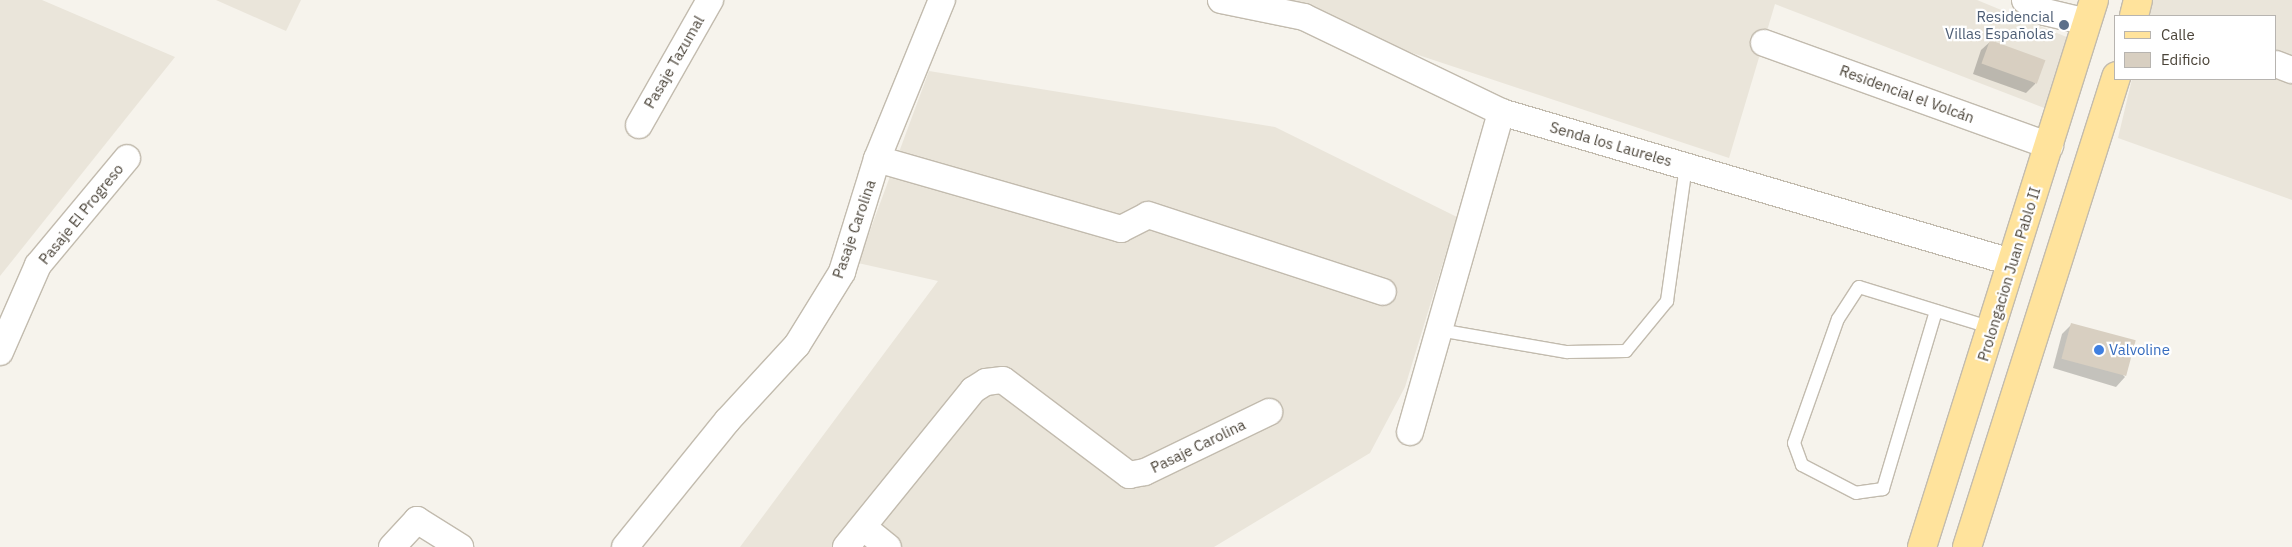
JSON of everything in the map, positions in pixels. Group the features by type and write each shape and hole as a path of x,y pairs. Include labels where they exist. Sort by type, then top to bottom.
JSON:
{"main road":[{"path":"2134,15 2138,0"},
{"name":"Prolongacion Juan Pablo II","path":"1922,547 2091,11"},
{"path":"1967,547 2115,80"}],"street":[{"name":"Pasaje Tazumal","path":"639,125 710,0"},
{"name":"Pasaje Carolina","path":"625,547 727,421 797,345 842,272 877,159 942,0"},
{"name":"Senda los Laureles","path":"1221,0 1304,17 1501,112 2011,262"},
{"path":"2025,0 2045,12 2091,11"},
{"name":"Residencial el Volcán","path":"1764,43 2050,146"},
{"path":"2277,64 2292,70"},
{"path":"1410,432 1501,112"},
{"name":"Pasaje El Progreso","path":"0,352 38,265 126,158"},
{"path":"877,159 1121,229 1148,215 1383,292"},
{"name":"Pasaje Carolina","path":"846,547 973,390 986,382 1003,380 1129,475 1145,472 1269,412"},
{"path":"392,547 417,520 460,547"},
{"path":"863,527 888,547"}],"lane":[{"path":"1439,330 1567,352 1626,351 1667,301 1686,166"},
{"path":"1936,311 1883,489 1856,493 1802,465 1794,443 1838,319 1859,287 1992,328"}],"shaded area":[{"path":"0,0 42,0 175,57 0,276"},
{"path":"216,0 301,0 286,31"},
{"path":"1209,0 1977,0 2086,45 2052,111 1775,4 1729,158 1304,17"},
{"path":"2150,0 2292,0 2292,200 2118,138 2132,80 2277,80 2277,15 2146,15"},
{"path":"929,71 1275,127 1457,217 1405,387 1370,453 1214,547 740,547 938,281 858,263"}],"building":[{"path":"1990,40 2045,60 2037,84 1981,63"},
{"name":"Valvoline","path":"2071,323 2136,340 2126,376 2061,359"}],"place":[{"name":"Residencial Villas Españolas","path":"2064,25"},
{"name":"Valvoline","path":"2099,350"}]}
